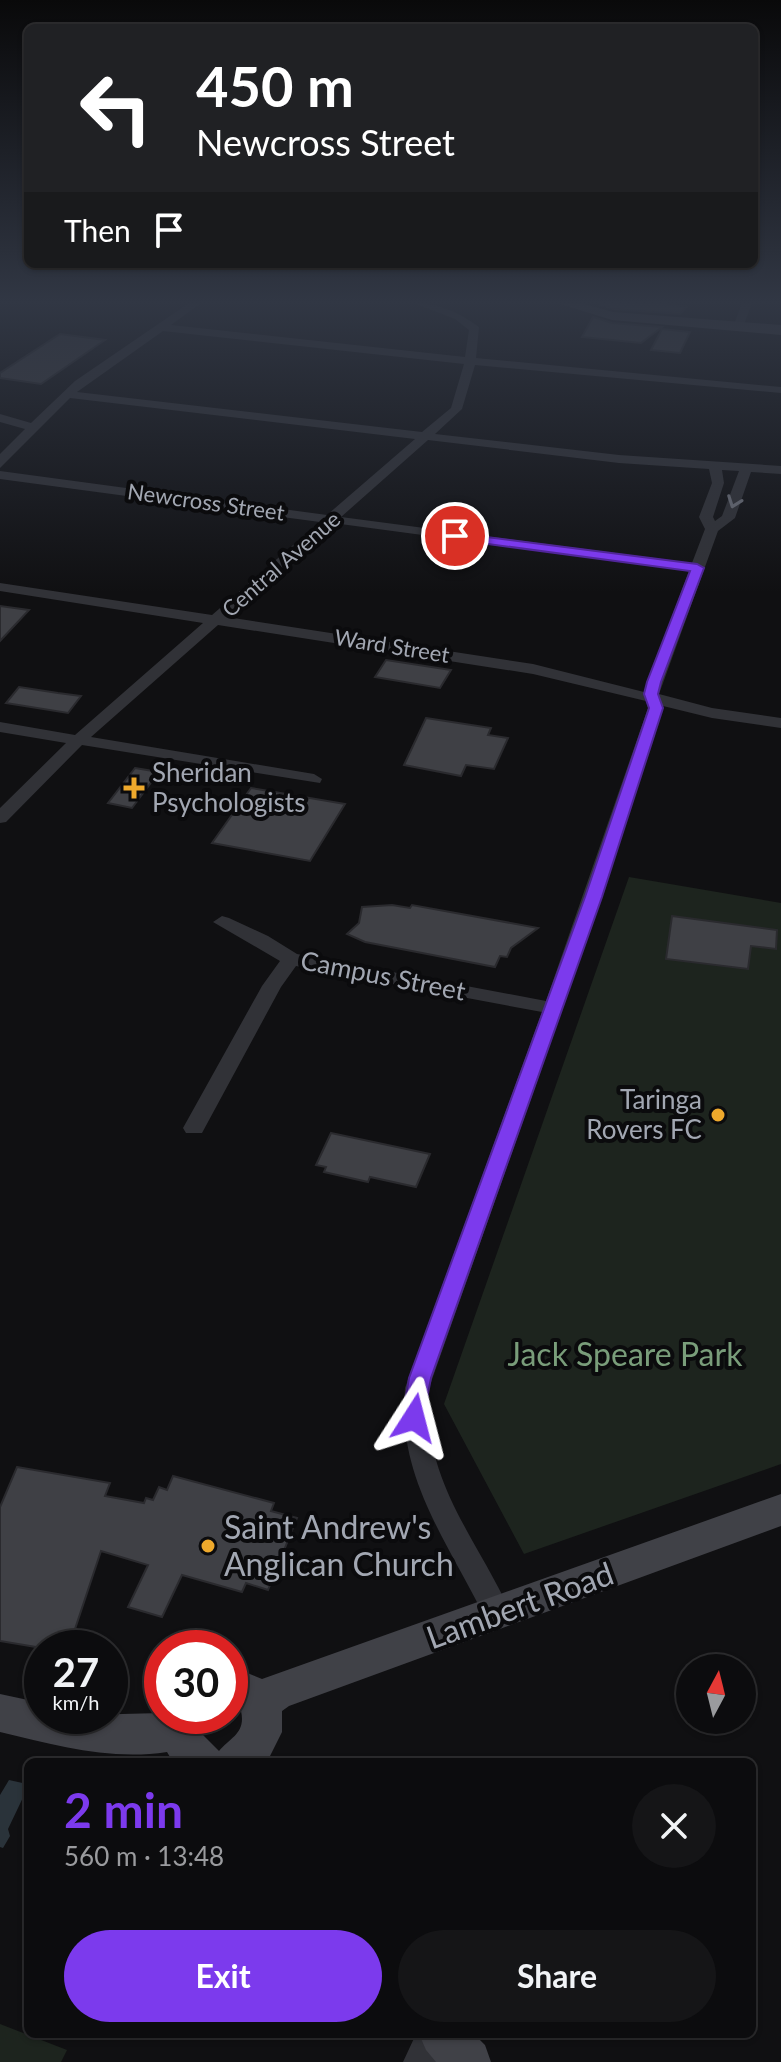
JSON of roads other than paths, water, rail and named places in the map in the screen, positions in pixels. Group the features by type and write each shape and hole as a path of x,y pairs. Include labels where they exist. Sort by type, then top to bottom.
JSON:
{"main road":[{"name":"Lambert Road","path":"248,1694 277,1692 498,1615 781,1510"},
{"path":"241,1758 254,1749 262,1738 264,1725 248,1700"},
{"path":"0,1713 97,1735 188,1736"},
{"path":"446,2038 468,2062"}],"street":[{"path":"0,464 62,399"},
{"path":"114,399 619,459 781,470"},
{"name":"Central Avenue","path":"0,818 78,741 427,435 457,407 459,399"},
{"path":"0,418 33,427"},
{"path":"712,529 706,517 718,483 715,465"},
{"path":"498,1615 480,1575 430,1487 415,1436 414,1411 425,1365 593,897 656,708 654,682 712,529 728,518 747,466"},
{"name":"Newcross Street","path":"0,475 697,568"},
{"name":"Ward Street","path":"0,587 533,669 712,713 781,723"},
{"path":"0,727 314,779"},
{"name":"Campus Street","path":"222,922 261,940 291,959 552,1008"},
{"path":"194,1128 267,995 291,959"},
{"path":"420,2062 432,2038"}],"place":[{"name":"Sheridan Psychologists","path":"134,788"},
{"name":"Taringa Rovers FC","path":"718,1115"},
{"name":"Saint Andrew's Anglican Church","path":"208,1546"}],"park label":[{"name":"Jack Speare Park","path":"625,1355"}]}
